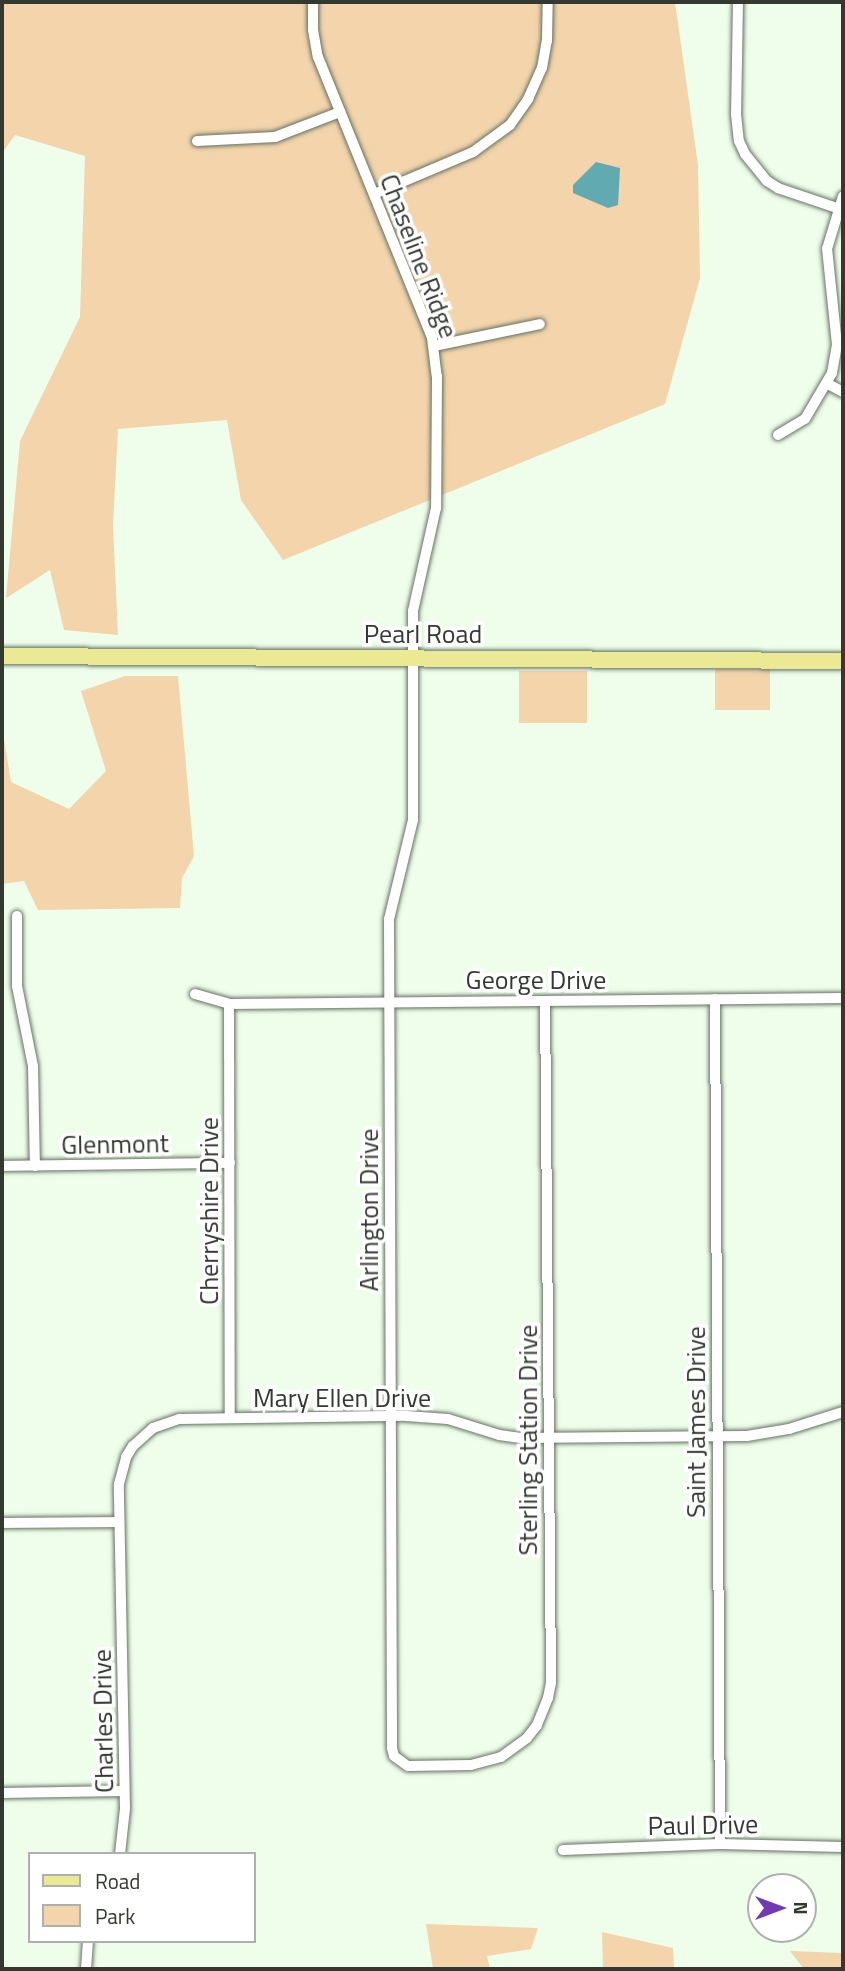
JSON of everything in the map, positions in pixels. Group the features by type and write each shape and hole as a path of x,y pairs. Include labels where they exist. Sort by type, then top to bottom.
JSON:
{"main road":[{"name":"Pearl Road","path":"2,656 843,661"}],"street":[{"name":"Chaseline Ridge","path":"313,2 313,30 318,57 434,346 438,386 436,508 415,596 412,658"},
{"path":"373,194 481,148 510,125 528,99 542,68 547,41 548,2"},
{"path":"738,2 736,114 739,141 745,154 767,181 778,188 841,209"},
{"path":"197,141 275,137 340,112"},
{"path":"778,435 805,419 828,384 837,345 827,249 843,196"},
{"path":"434,346 540,324"},
{"path":"828,384 843,391"},
{"name":"Arlington Drive","path":"401,1763 392,1748 389,919 413,820 412,658"},
{"path":"16,916 17,986 33,1066 35,1166"},
{"name":"George Drive","path":"195,994 229,1004 843,998"},
{"name":"Saint James Drive","path":"715,999 720,1844"},
{"name":"Sterling Station Drive","path":"401,1763 408,1766 486,1763 508,1753 527,1738 544,1712 551,1683 545,1001"},
{"name":"Cherryshire Drive","path":"229,1004 230,1418"},
{"name":"Glenmont","path":"2,1166 230,1163"},
{"name":"Mary Ellen Drive","path":"122,1587 119,1522 121,1470 126,1457 142,1436 165,1423 179,1419 448,1419 499,1435 549,1438 768,1433 843,1412"},
{"path":"2,1523 119,1522"},
{"name":"Charles Drive","path":"120,1852 124,1825 122,1587"},
{"path":"2,1793 124,1791"},
{"name":"Paul Drive","path":"564,1850 720,1844 843,1847"},
{"path":"86,1969 88,1943"}],"green space":[{"path":"2,2 675,2 698,165 700,278 665,404 283,560 241,500 227,420 118,429 113,525 118,635 64,630 50,570 6,598 20,441 80,317 85,156 15,135 2,153"},
{"path":"715,669 770,669 770,710 715,710"},
{"path":"519,671 587,671 587,723 519,723"},
{"path":"125,676 178,676 194,856 182,878 180,908 38,910 24,881 2,884 2,727 11,782 69,809 106,771 81,691"},
{"path":"426,1924 538,1928 531,1949 487,1956 490,1969 433,1969"},
{"path":"602,1932 673,1948 674,1969 603,1969"},
{"path":"790,1951 843,1953 843,1969 804,1969"}],"water":[{"path":"596,162 620,168 618,205 608,208 573,193 573,185"}]}
